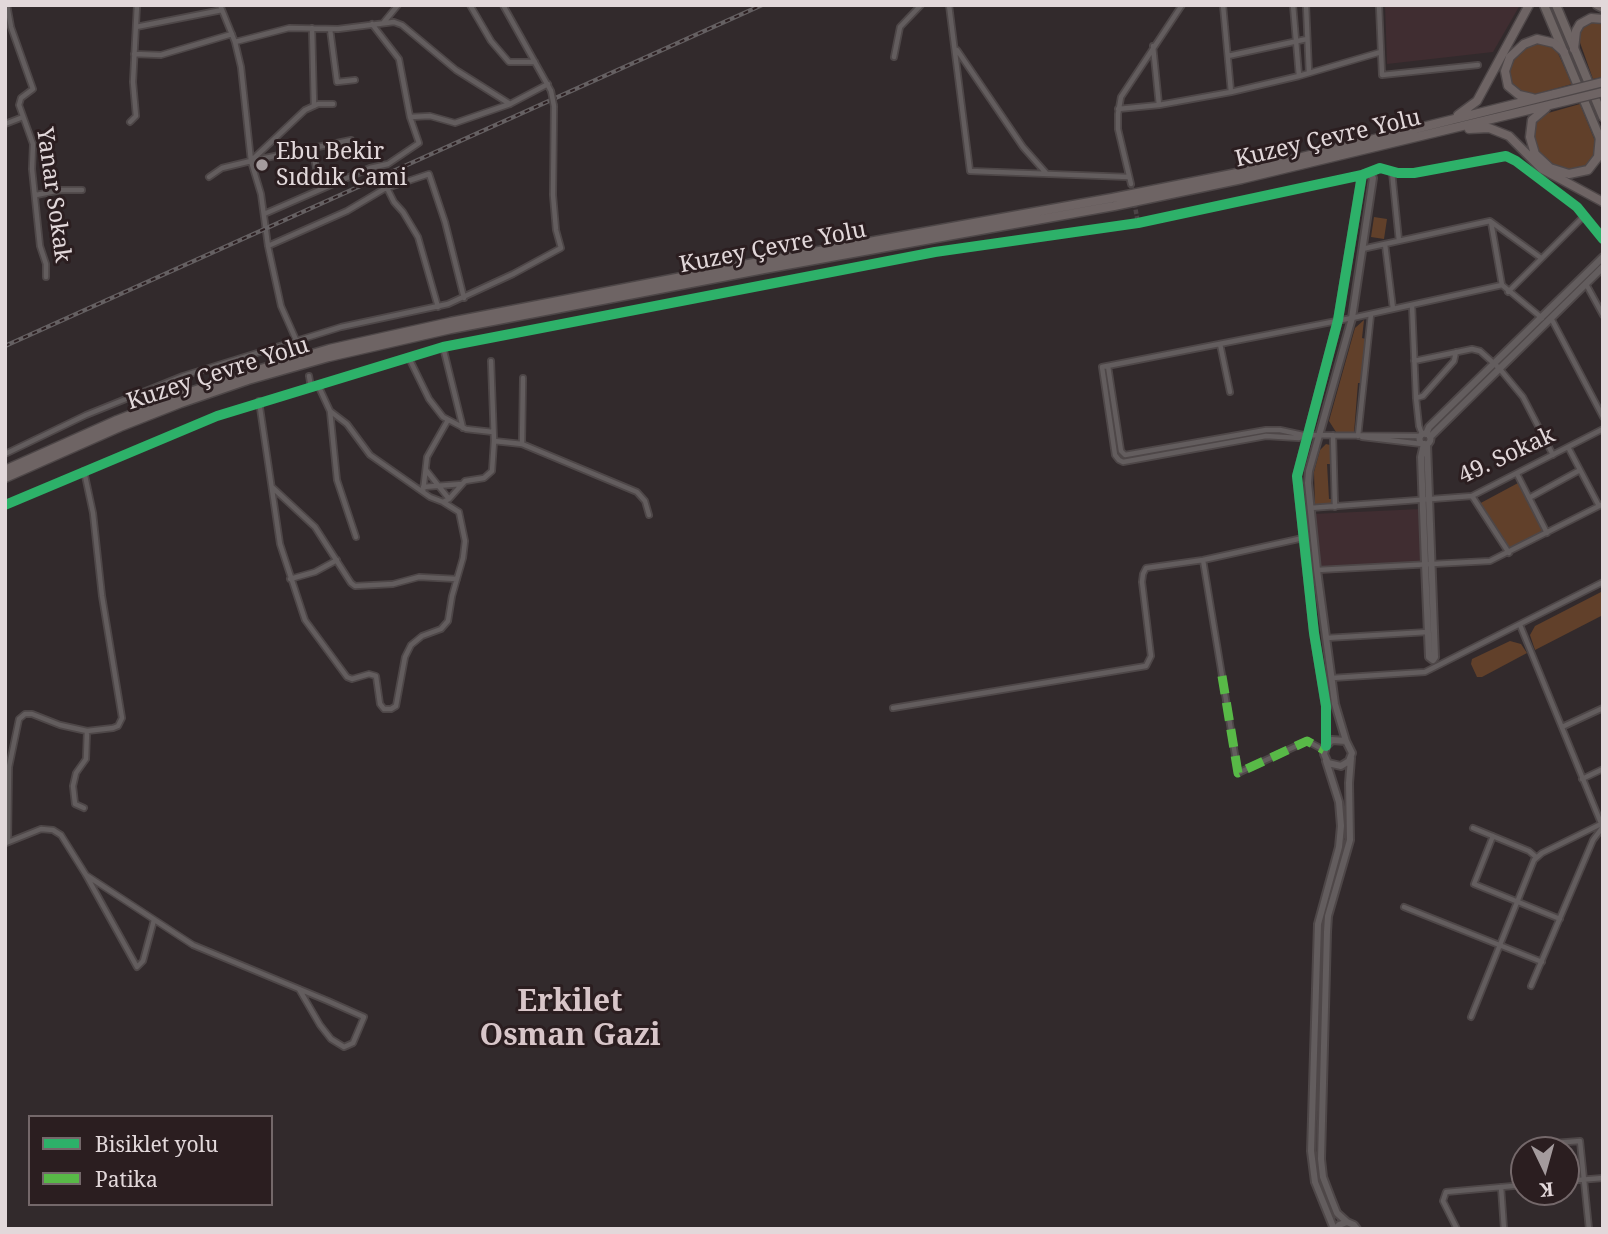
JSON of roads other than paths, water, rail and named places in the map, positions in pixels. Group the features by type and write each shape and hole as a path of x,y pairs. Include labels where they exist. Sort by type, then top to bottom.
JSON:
{"highway":[{"path":"1450,120 1477,101 1529,5"},
{"path":"1597,5 1603,8"},
{"path":"1574,48 1576,31 1580,24 1589,19 1603,19"},
{"path":"1538,98 1522,97 1510,88 1505,75 1508,60 1519,47 1537,39 1550,41 1564,52"},
{"name":"Kuzey Çevre Yolu","path":"5,470 178,396 247,373 379,337 764,261 1242,172 1603,82"},
{"name":"Kuzey Çevre Yolu","path":"5,478 181,403 248,380 342,354 440,331 1114,206 1242,179 1603,92"},
{"path":"1562,102 1542,110 1530,124 1531,145 1543,163 1564,173 1586,171 1597,160 1601,140"},
{"path":"1438,132 1481,128 1500,132 1516,141 1542,169 1603,202"}],"main road":[{"path":"1544,5 1601,140"},
{"path":"1556,5 1603,117"}],"street":[{"name":"Yanar Sokak","path":"7,5 11,27 33,89 19,101 33,144 32,169 46,277"},
{"path":"130,122 136,116 133,93 137,5"},
{"path":"388,5 390,13"},
{"path":"384,22 398,5"},
{"path":"470,5 491,41 509,62 536,62"},
{"path":"5,454 141,391 360,322 438,307 464,298 561,248 556,230 553,195 554,106 551,92 503,5"},
{"path":"894,57 900,27 921,5"},
{"path":"949,5 970,171 1129,177"},
{"path":"1131,184 1118,130 1118,109 1123,91 1182,5"},
{"path":"1223,5 1231,92"},
{"path":"1293,5 1299,76"},
{"path":"1306,5 1309,73"},
{"path":"1379,5 1382,75 1478,65"},
{"path":"136,27 221,7 235,42 243,77 251,160 261,194 268,246 281,306 301,351"},
{"path":"235,42 280,30 330,29 394,22 402,25 456,70 510,104"},
{"path":"264,214 370,167 388,164 419,143 410,117 399,59 372,24"},
{"path":"312,28 314,106"},
{"path":"330,29 337,82 355,80"},
{"path":"134,54 161,55 232,34"},
{"path":"1228,56 1307,39"},
{"path":"1153,46 1159,105"},
{"path":"956,48 1028,155 1047,174"},
{"path":"1118,109 1159,105 1231,92 1381,52"},
{"path":"410,117 437,117 455,122 510,104 548,84"},
{"path":"251,160 301,113 314,106 333,104"},
{"path":"5,124 23,117"},
{"path":"209,177 222,168 251,160 351,140"},
{"path":"312,148 318,177"},
{"path":"5,505 83,470 259,401 443,347 935,252 1139,223 1365,174 1380,168 1392,172 1414,173 1506,156 1560,193 1603,239"},
{"path":"1392,172 1399,241"},
{"path":"268,246 347,211 387,188 429,174 445,222 464,298"},
{"path":"1357,1229 1337,1213 1322,1177 1328,916 1350,840 1351,748 1346,741 1335,705 1310,508 1309,471 1352,318 1373,178 1365,174"},
{"path":"1347,1222 1335,1229 1315,1182 1311,1151 1318,924 1339,847 1341,826 1339,802 1325,759 1326,706 1314,633 1297,476 1338,320 1365,174"},
{"path":"387,188 418,237 438,307"},
{"path":"36,195 61,190 82,190"},
{"path":"1508,292 1584,216"},
{"path":"1362,248 1490,221 1541,258"},
{"path":"1490,221 1502,285 1542,318 1551,317"},
{"path":"1385,244 1393,309"},
{"path":"1123,454 1129,456 1266,430 1306,435 1424,439 1603,257"},
{"path":"1496,366 1603,267"},
{"path":"1586,284 1603,315"},
{"path":"1306,435 1299,438 1266,436 1126,462 1119,460 1115,454 1102,367 1352,318 1502,285"},
{"path":"1412,305 1416,398 1419,426 1424,439 1421,457 1426,501 1429,657 1434,664"},
{"path":"1358,436 1371,314"},
{"path":"1551,317 1603,417"},
{"path":"1220,344 1230,392"},
{"path":"443,347 464,429"},
{"path":"1414,361 1475,349 1496,366 1523,397 1553,455"},
{"path":"1416,398 1423,396 1454,361 1456,352"},
{"path":"409,358 429,399 447,420 464,429 493,432"},
{"path":"423,490 462,484 484,478 491,473 494,441 491,361"},
{"path":"1108,366 1123,454 1119,460"},
{"path":"309,376 311,387"},
{"path":"522,444 523,379"},
{"path":"318,385 330,411 337,480 356,537"},
{"path":"259,401 280,544 304,620 345,676 352,679 374,675 381,706 390,710 396,706 405,657 411,645 447,623 464,552 464,528 459,512 437,501 375,460 347,424 330,411"},
{"path":"423,490 428,454 447,420"},
{"name":"49. Sokak","path":"1310,508 1472,496 1603,429"},
{"path":"1333,435 1335,507"},
{"path":"494,441 522,444 637,492 645,501 649,515"},
{"path":"1317,570 1484,562 1509,553 1601,505 1568,447"},
{"path":"83,470 93,513 102,596 123,715 116,727 87,731 60,725 32,714 25,714 19,719 9,767 6,843 38,830 53,830 66,841 137,967 143,961 154,920"},
{"path":"425,470 449,499"},
{"path":"1529,498 1580,470"},
{"path":"1517,474 1547,533"},
{"path":"443,502 462,484"},
{"path":"272,487 310,522 351,583 358,586 393,584 419,577 457,579"},
{"path":"1472,496 1509,553"},
{"path":"893,708 1146,666 1152,656 1142,586 1143,572 1148,567 1203,560 1303,538"},
{"path":"290,579 314,572 337,560"},
{"path":"1203,560 1238,773 1307,741 1325,748"},
{"path":"1428,564 1434,664"},
{"path":"1331,678 1422,673 1434,664 1520,625 1603,582"},
{"path":"1520,625 1602,825"},
{"path":"1326,638 1428,632"},
{"path":"1562,727 1603,708"},
{"path":"84,808 75,805 73,786 76,773 86,759 87,731"},
{"path":"1325,748 1337,739 1346,741"},
{"path":"1325,759 1332,765 1341,766 1351,757"},
{"path":"1582,779 1603,769"},
{"path":"1471,1017 1536,857 1602,825"},
{"path":"1531,986 1592,841 1602,825"},
{"path":"1473,828 1529,851 1536,857"},
{"path":"1493,836 1474,884 1560,919"},
{"path":"86,875 193,945 299,989 364,1017 354,1043 344,1047 331,1038 320,1025 299,989"},
{"path":"1404,908 1542,962"},
{"path":"1580,1141 1589,1229"},
{"path":"1580,1179 1603,1178"},
{"path":"1457,1229 1443,1201 1445,1193 1510,1186"},
{"path":"1501,1187 1504,1229"}],"tunnel":[{"path":"1131,184 1138,223"}],"railway":[{"path":"5,346 762,5"}],"place":[{"name":"Ebu Bekir Sıddık Cami","path":"262,165"}],"district":[{"name":"Erkilet Osman Gazi","path":"570,1019"}]}
